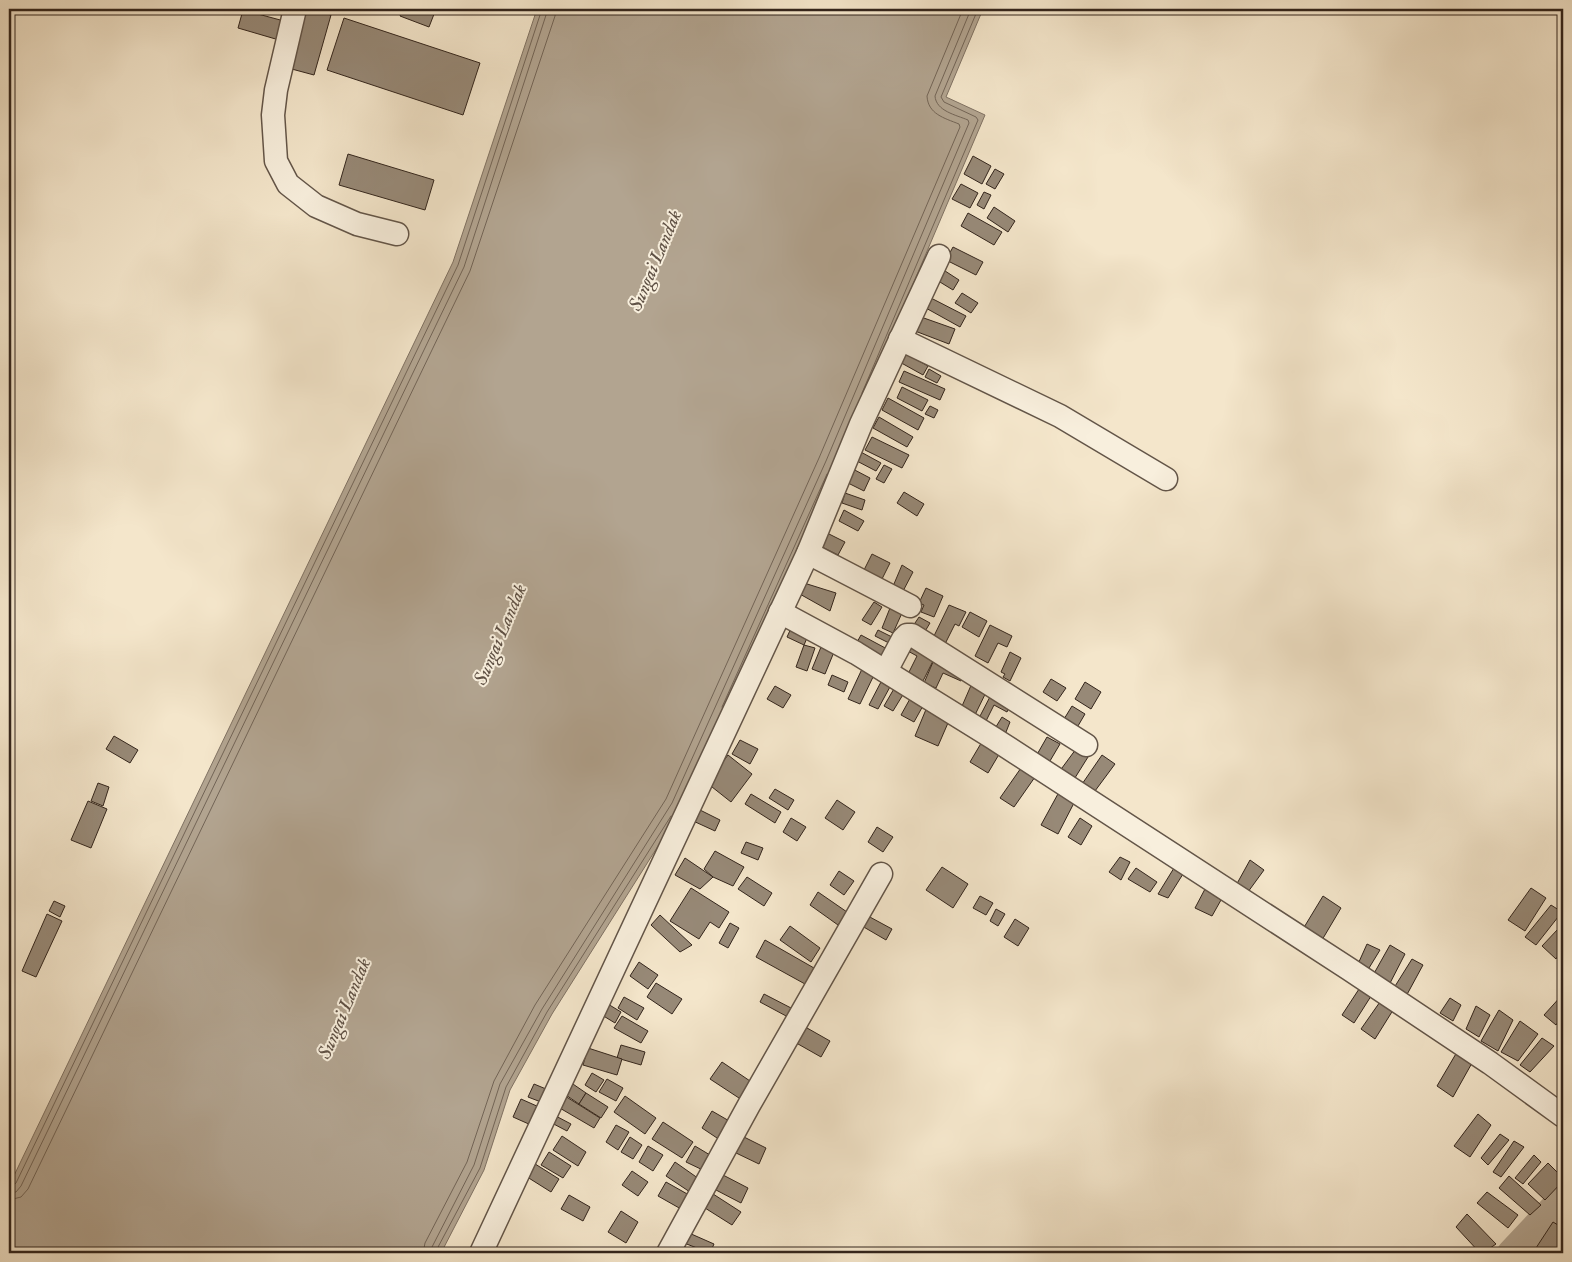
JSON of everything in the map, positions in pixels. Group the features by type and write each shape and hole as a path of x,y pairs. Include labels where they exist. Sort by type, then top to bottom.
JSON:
{"street":[{"path":"295,9 276,90 273,115 276,161 288,184 316,206 357,224 397,234"},
{"path":"481,1253 808,553 861,424 939,256"},
{"path":"900,339 1060,416 1166,479"},
{"path":"808,553 910,606"},
{"path":"780,612 856,652 994,738 1349,969 1490,1064 1563,1116"},
{"path":"886,671 903,639 907,635 912,635 1086,745"},
{"path":"668,1253 749,1105 881,874"}],"water":[{"name":"Sungai Landak","path":"537,9 983,9 946,97 985,115 836,465 682,808 552,1014 510,1090 484,1170 441,1253 9,1253 9,1186 453,262"}],"building":[{"path":"305,9 331,15 314,75 288,68"},
{"path":"403,9 436,9 429,27 400,16"},
{"path":"243,10 284,21 279,40 238,28"},
{"path":"344,18 480,63 463,115 327,70"},
{"path":"348,154 434,180 425,210 339,185"},
{"path":"973,156 991,166 982,184 964,174"},
{"path":"995,169 1004,174 995,189 986,184"},
{"path":"961,184 978,193 970,208 952,199"},
{"path":"984,192 991,195 984,209 977,205"},
{"path":"994,207 1015,221 1008,232 987,218"},
{"path":"968,213 1002,232 994,245 961,226"},
{"path":"953,247 983,262 976,275 946,260"},
{"path":"942,269 959,280 953,290 935,279"},
{"path":"962,293 978,303 971,313 955,303"},
{"path":"929,297 966,316 960,327 924,307"},
{"path":"921,317 955,329 949,344 915,331"},
{"path":"901,351 928,366 923,375 896,360"},
{"path":"929,369 941,376 937,383 925,377"},
{"path":"904,371 945,389 940,400 899,382"},
{"path":"902,387 928,400 922,411 897,398"},
{"path":"888,398 924,418 918,430 882,410"},
{"path":"930,406 938,410 934,418 925,414"},
{"path":"879,417 913,437 907,447 873,428"},
{"path":"872,437 909,455 902,468 865,450"},
{"path":"859,451 881,463 876,471 855,460"},
{"path":"884,465 892,469 884,483 876,479"},
{"path":"849,467 870,478 864,491 842,480"},
{"path":"904,492 924,504 917,516 897,503"},
{"path":"845,493 865,500 862,510 842,503"},
{"path":"844,510 864,521 858,531 839,521"},
{"path":"825,532 845,542 838,555 818,545"},
{"path":"872,554 890,563 880,583 862,574"},
{"path":"902,565 913,572 901,595 891,591"},
{"path":"804,583 836,593 830,611 798,593"},
{"path":"926,588 943,596 934,617 921,612 924,605 919,603"},
{"path":"874,602 882,607 871,625 862,620"},
{"path":"949,605 966,612 959,626 955,624 945,644 933,638"},
{"path":"890,608 902,613 893,633 882,628"},
{"path":"970,612 987,621 979,637 962,627"},
{"path":"919,617 930,623 924,633 913,626"},
{"path":"793,624 810,631 804,645 787,637"},
{"path":"990,625 1012,636 1007,647 998,643 988,663 975,656"},
{"path":"878,630 894,638 891,644 875,636"},
{"path":"861,635 889,650 884,659 856,644"},
{"path":"914,636 939,649 922,683 907,676 917,656 906,650"},
{"path":"804,645 815,648 807,671 796,667"},
{"path":"821,647 834,652 825,674 812,669"},
{"path":"1010,652 1021,658 1010,681 1003,677 1005,674 1001,672"},
{"path":"936,655 967,668 961,681 943,673 936,688 924,683"},
{"path":"862,669 874,675 860,704 848,699"},
{"path":"976,674 992,680 973,719 959,713"},
{"path":"832,675 848,682 844,692 828,685"},
{"path":"1051,679 1066,688 1057,701 1043,692"},
{"path":"882,680 891,685 878,709 869,705"},
{"path":"1085,682 1101,692 1091,709 1075,699"},
{"path":"775,686 791,695 783,708 767,699"},
{"path":"895,687 904,693 893,711 884,706"},
{"path":"993,691 1012,701 1007,712 994,705 986,721 979,718"},
{"path":"911,697 924,704 914,722 901,715"},
{"path":"1072,706 1085,714 1075,731 1061,724"},
{"path":"927,707 951,716 938,746 915,736"},
{"path":"1002,717 1010,722 1004,737 994,730"},
{"path":"114,736 138,750 130,763 106,749"},
{"path":"1047,737 1060,744 1047,766 1035,758"},
{"path":"740,740 758,749 750,764 732,754"},
{"path":"983,740 1001,751 988,773 970,762"},
{"path":"1076,749 1088,757 1073,781 1059,772"},
{"path":"728,755 752,774 731,802 707,783"},
{"path":"1102,755 1115,764 1092,795 1080,787"},
{"path":"1021,768 1035,777 1014,807 1000,798"},
{"path":"98,783 109,787 103,806 91,801"},
{"path":"775,789 794,800 788,810 769,798"},
{"path":"1059,792 1075,801 1058,834 1041,825"},
{"path":"751,794 781,812 775,823 745,804"},
{"path":"837,800 855,812 843,830 825,818"},
{"path":"88,801 107,809 91,848 71,840"},
{"path":"696,808 720,820 715,831 691,820"},
{"path":"791,818 806,827 797,841 783,832"},
{"path":"1080,818 1092,826 1081,845 1068,837"},
{"path":"877,827 893,837 883,852 868,842"},
{"path":"746,842 763,848 758,860 741,853"},
{"path":"715,851 744,867 733,886 713,877 704,869"},
{"path":"1120,857 1130,862 1121,880 1109,872"},
{"path":"685,858 713,877 700,889 675,875"},
{"path":"1250,860 1264,870 1245,896 1234,889"},
{"path":"942,867 968,884 953,908 926,890"},
{"path":"1136,868 1157,882 1150,892 1128,879"},
{"path":"1174,868 1183,874 1168,898 1158,894"},
{"path":"839,871 854,881 844,895 830,885"},
{"path":"747,877 772,893 764,906 738,889"},
{"path":"691,888 729,912 719,928 710,922 699,939 670,921"},
{"path":"1531,888 1546,898 1525,931 1508,920"},
{"path":"1205,889 1221,900 1212,916 1195,908"},
{"path":"818,892 847,912 838,925 810,905"},
{"path":"980,896 993,903 986,915 973,908"},
{"path":"1323,896 1341,908 1322,940 1303,929"},
{"path":"54,901 65,906 60,917 49,911"},
{"path":"1551,905 1562,912 1536,945 1525,937"},
{"path":"996,909 1005,914 998,926 990,921"},
{"path":"47,914 62,921 36,977 22,971"},
{"path":"660,915 692,945 680,952 651,925"},
{"path":"868,916 892,929 886,940 862,926"},
{"path":"1015,919 1029,928 1018,946 1004,937"},
{"path":"730,923 739,928 728,948 719,943"},
{"path":"790,926 820,948 811,962 780,940"},
{"path":"1558,929 1563,933 1563,947 1556,959 1542,946"},
{"path":"765,940 814,968 805,984 756,957"},
{"path":"1367,944 1380,950 1369,968 1358,964"},
{"path":"1390,945 1405,954 1388,987 1372,977"},
{"path":"1412,959 1423,965 1404,1000 1392,991"},
{"path":"639,962 658,975 648,989 630,976"},
{"path":"656,983 682,999 672,1014 647,997"},
{"path":"1361,986 1373,993 1354,1023 1342,1015"},
{"path":"764,994 793,1009 788,1017 760,1002"},
{"path":"1563,994 1563,1015 1556,1025 1544,1015"},
{"path":"624,997 644,1008 637,1020 618,1008"},
{"path":"1450,998 1461,1005 1453,1021 1440,1013"},
{"path":"1382,999 1395,1007 1375,1039 1361,1029"},
{"path":"603,1001 621,1012 615,1023 597,1012"},
{"path":"1476,1006 1490,1015 1479,1037 1466,1029"},
{"path":"1499,1010 1513,1020 1498,1051 1481,1041"},
{"path":"622,1016 648,1031 641,1043 614,1028"},
{"path":"1520,1021 1538,1034 1518,1061 1501,1052"},
{"path":"800,1024 830,1041 821,1057 791,1040"},
{"path":"1542,1038 1554,1046 1530,1072 1520,1065"},
{"path":"621,1045 645,1052 641,1065 617,1058"},
{"path":"588,1048 622,1059 617,1075 583,1065"},
{"path":"1457,1052 1472,1063 1453,1097 1437,1086"},
{"path":"722,1062 753,1083 742,1100 710,1079"},
{"path":"592,1073 604,1080 596,1092 585,1085"},
{"path":"607,1079 623,1088 616,1101 599,1092"},
{"path":"570,1082 586,1093 579,1104 563,1093"},
{"path":"534,1084 546,1089 541,1102 528,1097"},
{"path":"586,1093 608,1107 601,1118 579,1104"},
{"path":"565,1096 600,1118 594,1128 558,1107"},
{"path":"625,1096 656,1118 645,1134 614,1112"},
{"path":"521,1099 539,1107 531,1125 513,1117"},
{"path":"712,1111 731,1122 720,1140 702,1128"},
{"path":"552,1114 571,1124 567,1131 548,1121"},
{"path":"1478,1114 1491,1125 1470,1157 1454,1146"},
{"path":"663,1122 693,1142 682,1158 652,1139"},
{"path":"616,1125 629,1132 618,1150 606,1142"},
{"path":"1500,1134 1509,1140 1488,1165 1481,1158"},
{"path":"562,1136 586,1152 578,1166 553,1150"},
{"path":"742,1136 766,1148 759,1164 734,1152"},
{"path":"630,1137 642,1145 633,1159 621,1152"},
{"path":"1514,1141 1524,1147 1501,1177 1493,1172"},
{"path":"648,1146 663,1155 653,1171 639,1162"},
{"path":"695,1146 710,1155 707,1172 686,1162"},
{"path":"549,1152 571,1166 563,1178 541,1165"},
{"path":"1534,1155 1541,1162 1523,1184 1515,1178"},
{"path":"532,1162 559,1179 551,1192 524,1175"},
{"path":"675,1162 702,1181 693,1194 666,1176"},
{"path":"1548,1163 1563,1178 1563,1181 1545,1200 1528,1184"},
{"path":"632,1171 648,1182 638,1196 622,1185"},
{"path":"723,1175 748,1188 741,1203 716,1190"},
{"path":"1509,1176 1541,1205 1530,1215 1499,1188"},
{"path":"666,1182 689,1195 681,1209 658,1196"},
{"path":"710,1192 741,1212 732,1225 705,1208"},
{"path":"1487,1192 1518,1215 1508,1228 1477,1203"},
{"path":"569,1195 590,1207 583,1221 561,1209"},
{"path":"621,1211 638,1222 626,1243 608,1232"},
{"path":"1467,1214 1496,1244 1483,1253 1480,1253 1456,1227"},
{"path":"1553,1222 1563,1228 1563,1239 1554,1253 1537,1253 1534,1251"},
{"path":"689,1233 714,1244 710,1253 684,1243"}],"waterway":[{"path":"1511,1253 1563,1198"}]}
